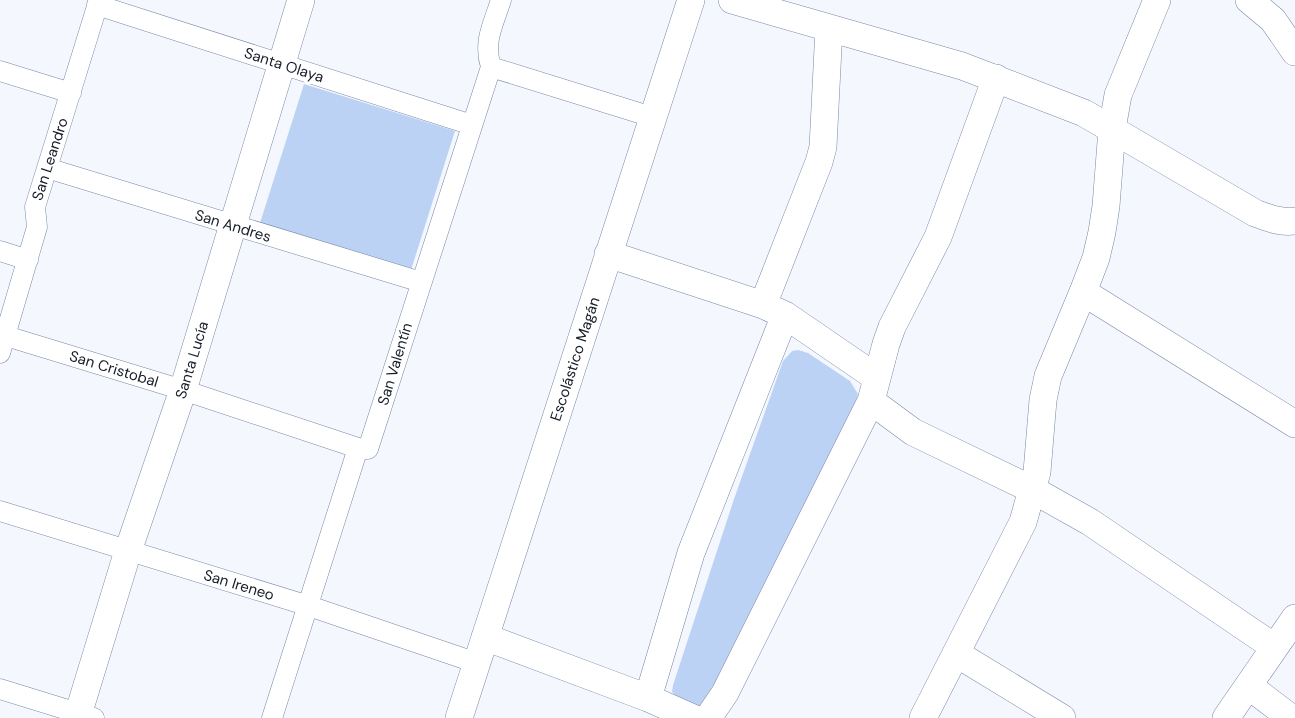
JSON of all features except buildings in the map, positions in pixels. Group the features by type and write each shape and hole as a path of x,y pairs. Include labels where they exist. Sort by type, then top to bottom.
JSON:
{"street":[{"name":"Santa Lucía","path":"83,716 128,551 183,390 301,0"},
{"name":"San Valentín","path":"272,718 358,448 368,449 491,67 487,45 501,0"},
{"name":"Escolástico Magán","path":"459,718 691,0"},
{"path":"732,0 962,66 996,78 1084,113 1150,154 1255,213 1271,219 1295,221"},
{"path":"923,718 1023,522 1037,472 1043,400 1048,376 1096,258 1102,232 1112,129 1118,95 1157,0"},
{"path":"1249,0 1273,20 1295,52"},
{"name":"Santa Olaya","path":"98,2 472,125"},
{"name":"San Leandro","path":"3,345 37,226 35,207 98,2"},
{"path":"648,698 691,552 774,310 824,147 829,28"},
{"path":"491,67 652,117"},
{"path":"0,71 71,93"},
{"path":"708,718 724,693 874,389 892,327 938,237 996,78"},
{"name":"San Andres","path":"46,168 420,282"},
{"path":"0,251 28,260"},
{"path":"608,254 774,310 874,389 913,432 1033,490 1090,522 1274,646"},
{"path":"1083,292 1295,424"},
{"name":"San Cristobal","path":"3,345 183,390 358,448"},
{"name":"San Ireneo","path":"0,511 309,606 477,663"},
{"path":"1226,718 1295,618"},
{"path":"485,637 648,698 693,718"},
{"path":"957,654 1062,718"},
{"path":"1249,686 1291,718"},
{"path":"0,689 83,716"}],"shaded area":[{"path":"304,84 455,131 411,270 260,223"},
{"path":"792,351 808,353 850,381 858,394 855,405 703,709 677,697 672,692 673,685 734,499 783,361"}]}
